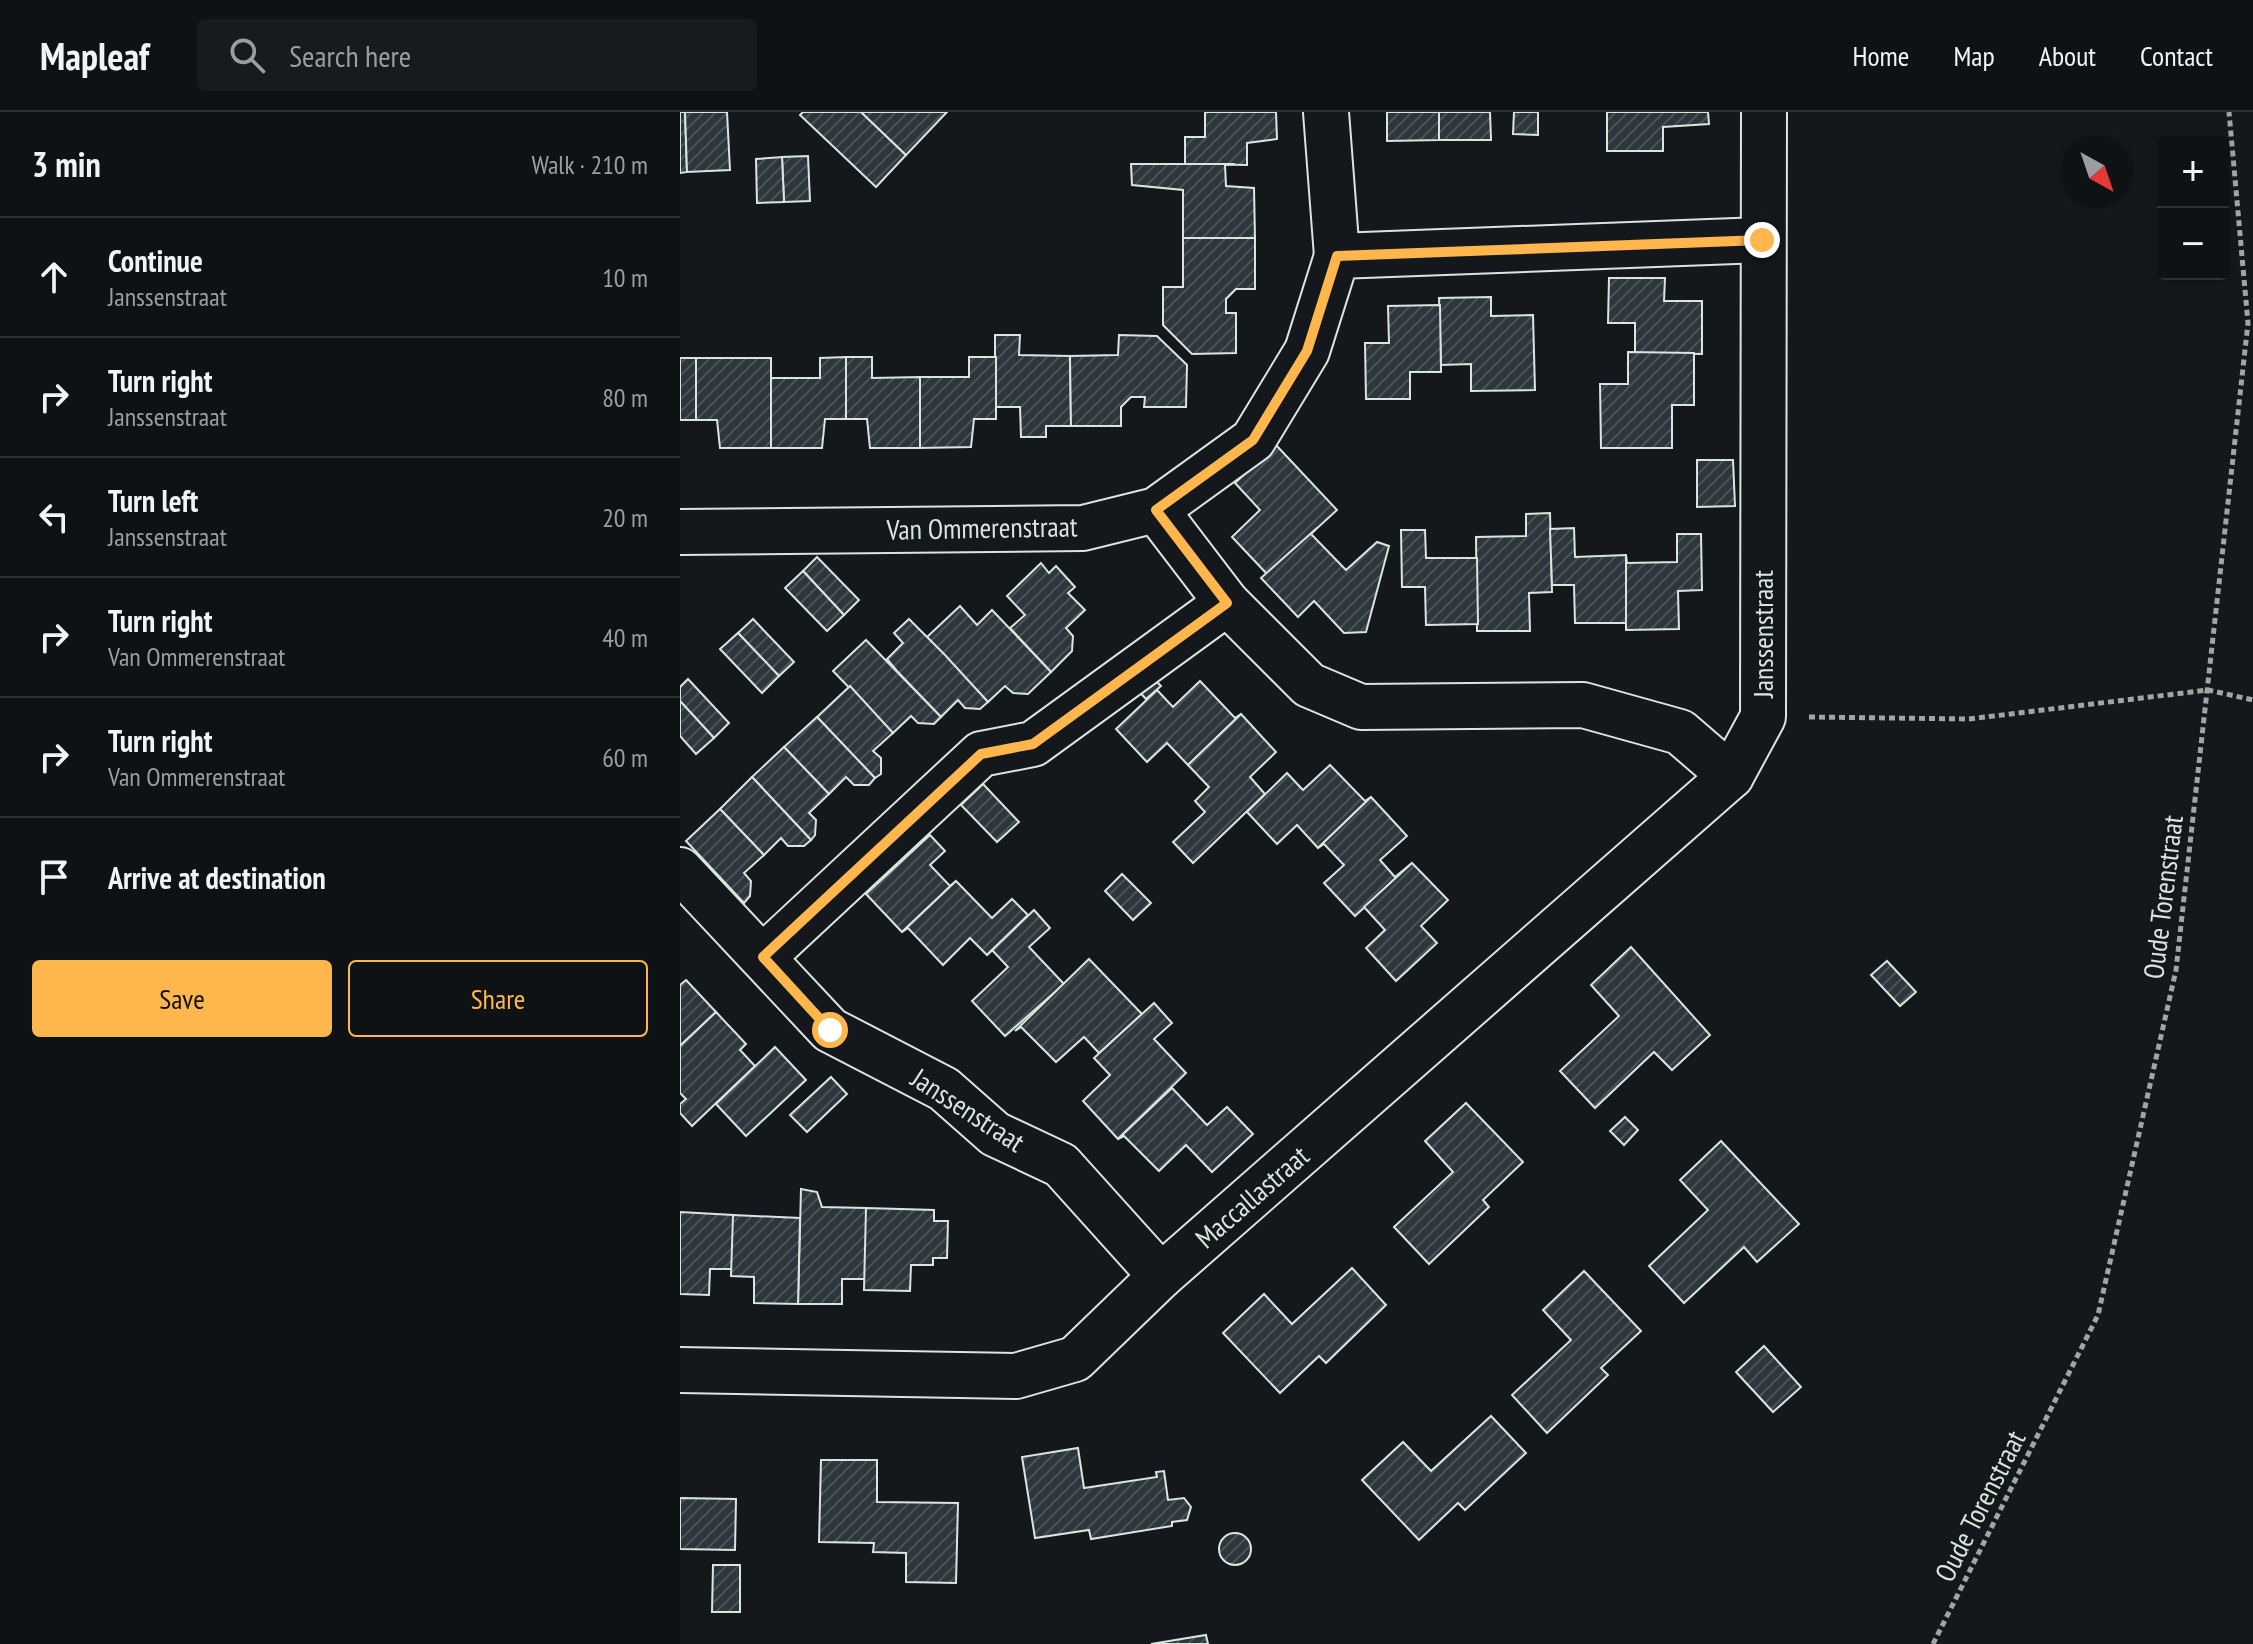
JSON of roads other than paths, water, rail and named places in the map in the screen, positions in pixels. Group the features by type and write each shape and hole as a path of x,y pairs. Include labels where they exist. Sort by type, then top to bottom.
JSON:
{"street":[{"path":"1326,112 1337,256 1762,240"},
{"name":"Janssenstraat","path":"1731,776 1763,717 1764,112"},
{"name":"Van Ommerenstraat","path":"680,532 1083,528 1156,510 1253,440 1307,351 1337,256"},
{"path":"1156,510 1227,603 1309,685 1361,707 1583,705 1680,732 1731,776"},
{"path":"763,957 981,754 1033,744 1227,603"},
{"name":"Maccallastraat","path":"680,1370 1016,1376 1075,1359 1161,1276 1731,776"},
{"name":"Janssenstraat","path":"680,870 830,1030 944,1089 995,1134 1061,1165 1161,1276"}]}
